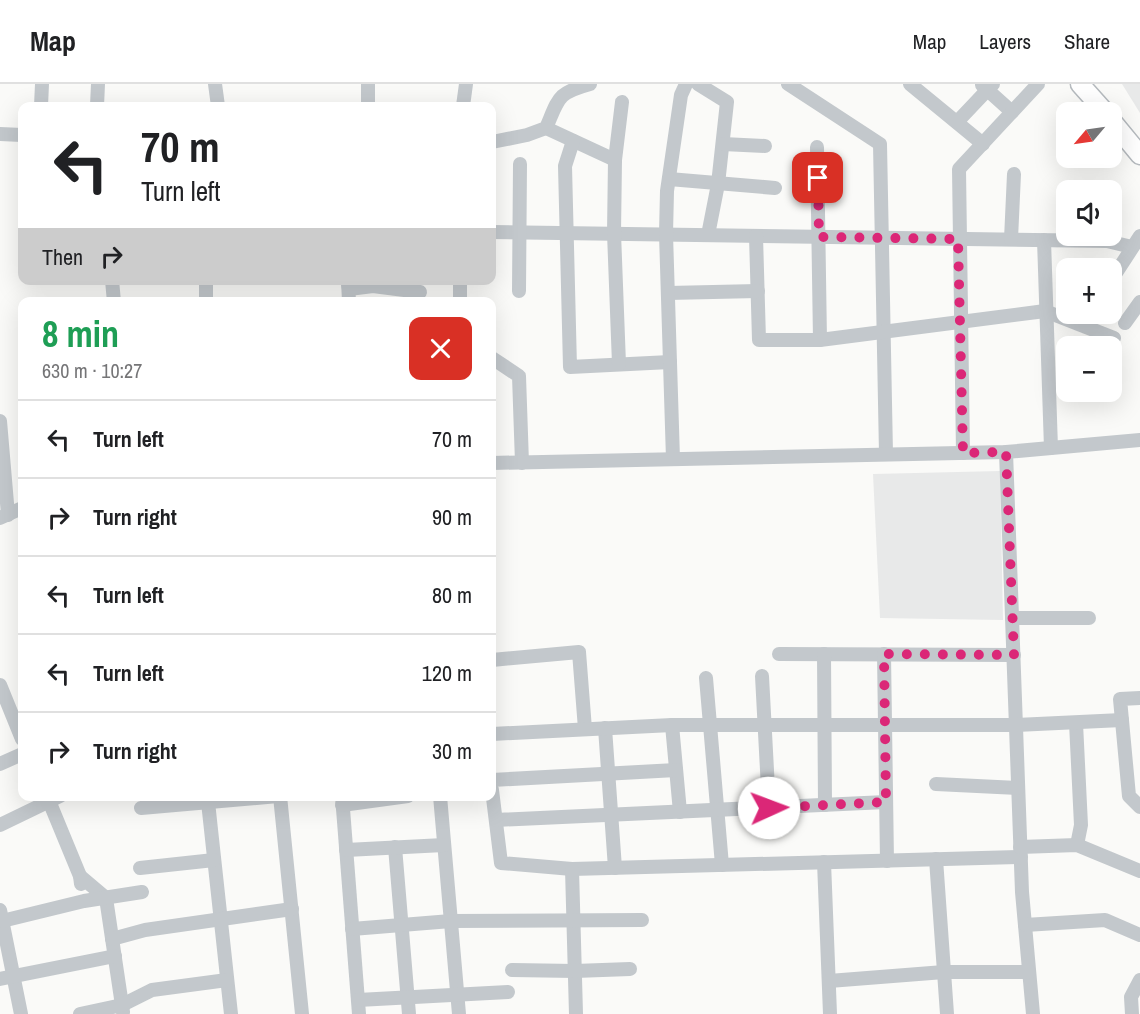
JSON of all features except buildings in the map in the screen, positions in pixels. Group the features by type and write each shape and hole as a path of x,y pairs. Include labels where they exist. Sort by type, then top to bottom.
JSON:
{"main road":[{"path":"1080,84 1096,102"},
{"path":"1122,133 1140,155"}],"street":[{"path":"41,102 42,84"},
{"path":"97,102 98,84"},
{"path":"215,84 217,102"},
{"path":"368,84 368,102"},
{"path":"464,102 466,84"},
{"path":"546,128 557,102 568,90 590,84"},
{"path":"673,459 666,234 669,179 681,95 686,84"},
{"path":"698,84 727,102 718,184 708,235"},
{"path":"788,84 880,144 886,454"},
{"path":"910,84 983,144"},
{"path":"963,453 958,239 959,169 1038,84"},
{"path":"957,122 987,86 1012,112"},
{"path":"619,364 614,233 615,160 622,102"},
{"path":"496,141 527,135 546,128 615,160"},
{"path":"0,134 18,135"},
{"path":"573,141 565,166 570,367 670,362"},
{"path":"723,144 765,146"},
{"path":"817,147 820,340"},
{"path":"519,291 520,164"},
{"path":"1011,239 1014,174"},
{"path":"669,179 775,188"},
{"path":"496,232 1136,242"},
{"path":"756,236 759,340 820,340 1045,311 1056,313"},
{"path":"1044,240 1051,448"},
{"path":"1122,264 1136,242"},
{"path":"348,285 349,289 373,286 420,292"},
{"path":"668,293 758,291"},
{"path":"1125,323 1140,302"},
{"path":"1093,324 1111,336"},
{"path":"496,361 519,376 522,463"},
{"path":"0,421 4,516 18,510"},
{"path":"496,463 1006,452 1140,440"},
{"path":"1006,452 1021,852 1025,925 1034,1014"},
{"path":"1012,618 1089,618"},
{"path":"496,660 579,652 585,729"},
{"path":"778,654 1014,655"},
{"path":"824,654 825,805"},
{"path":"884,654 887,861"},
{"path":"762,676 769,808"},
{"path":"706,678 722,865"},
{"path":"0,685 5,713 18,733"},
{"path":"1140,698 1120,699 1129,796 1140,807"},
{"path":"496,734 672,725 1016,725 1122,720"},
{"path":"1076,723 1081,825 1077,845"},
{"path":"672,725 680,812"},
{"path":"605,728 615,868"},
{"path":"0,764 18,756"},
{"path":"496,780 676,770"},
{"path":"936,784 1018,788"},
{"path":"0,825 46,801"},
{"path":"53,801 80,876 84,901"},
{"path":"141,808 220,801"},
{"path":"280,801 302,1014"},
{"path":"342,801 359,1007 408,997 508,992"},
{"path":"440,801 459,1014"},
{"path":"493,801 501,863 572,869 936,860 1077,845 1140,871"},
{"path":"208,802 231,1014"},
{"path":"496,820 886,802"},
{"path":"346,850 444,845"},
{"path":"395,847 409,1014"},
{"path":"140,868 214,860"},
{"path":"936,860 947,1014"},
{"path":"824,862 831,1014"},
{"path":"572,869 576,1014"},
{"path":"80,876 106,898 122,1010"},
{"path":"21,1014 7,978 1,915 142,892"},
{"path":"112,939 145,930 292,909"},
{"path":"352,929 451,921 642,920"},
{"path":"1025,925 1105,920 1140,935"},
{"path":"7,978 115,956"},
{"path":"512,970 630,969"},
{"path":"829,981 944,972 1029,972"},
{"path":"80,1014 122,1010 152,990 227,980"},
{"path":"1132,1014 1131,997 1140,980"}],"shaded area":[{"path":"1122,84 1140,84 1140,113"},
{"path":"1000,471 1003,620 880,618 873,474"}],"route":[{"path":"769,808 886,802 884,654 1014,655 1006,452 963,453 958,239 819,237 818,178"}]}
